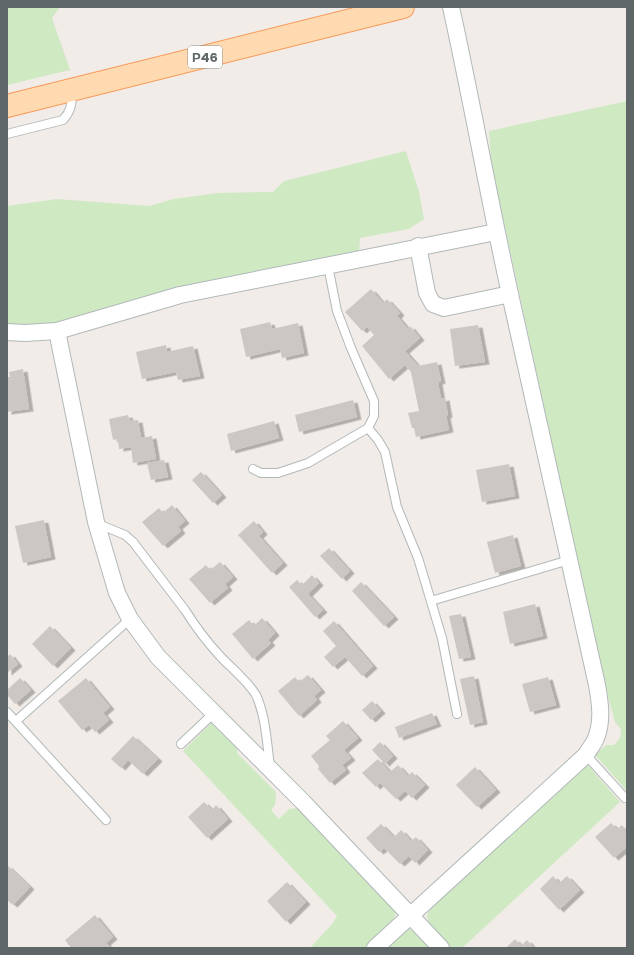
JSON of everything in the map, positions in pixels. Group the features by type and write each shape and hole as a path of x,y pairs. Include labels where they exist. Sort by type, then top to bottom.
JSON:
{"main road":[{"name":"Р46","path":"7,106 72,91 403,7"}],"street":[{"path":"375,948 586,755 596,739 600,721 601,704 496,232 451,7"},
{"path":"7,332 25,333 57,331 180,295 328,266 418,246 496,232"},
{"path":"418,246 427,293 433,304 444,308 510,294"},
{"path":"57,331 96,522 117,593 130,619 158,657 303,802 441,948"}],"lane":[{"path":"7,134 63,120 69,114 72,106 72,91"},
{"path":"253,470 262,473 278,473 308,463 368,428 374,416 374,401 337,311 328,266"},
{"path":"368,428 378,440 385,452 397,507 418,558 442,638 457,714"},
{"path":"96,522 125,535 133,542 185,610 192,622 221,657 234,669 257,696 262,712 270,770"},
{"path":"431,602 569,560"},
{"path":"16,721 130,619"},
{"path":"7,712 106,820"},
{"path":"181,744 214,713"},
{"path":"586,755 625,798"}],"green space":[{"path":"7,7 60,7 52,18 70,70 7,85"},
{"path":"627,101 627,791 595,755 606,745 614,745 620,738 621,729 615,722 604,682 491,163 489,131"},
{"path":"406,151 419,192 424,219 409,229 360,238 359,253 56,326 7,327 7,206 57,199 149,206 174,199 218,193 273,192 284,181"},
{"path":"213,721 238,747 237,753 276,792 275,805 271,810 279,819 289,809 297,808 394,907 396,912 393,921 365,948 310,948 333,923 337,916 183,751"},
{"path":"586,763 620,802 462,948 451,948 430,926 427,917 430,906"},
{"path":"405,929 410,929 417,932 431,948 385,948"}],"building":[{"path":"371,289 383,303 387,299 400,313 397,316 408,329 410,326 420,338 405,351 418,366 437,362 441,381 438,382 441,399 445,398 448,415 446,416 449,430 416,437 408,413 419,411 411,372 405,365 389,379 362,346 374,335 367,327 362,331 345,312"},
{"path":"270,322 272,329 298,323 304,353 282,358 280,349 246,357 240,329"},
{"path":"478,325 485,362 455,366 450,329"},
{"path":"166,345 167,352 193,346 200,376 178,380 176,372 142,379 136,352"},
{"path":"23,369 29,409 7,412 7,377 10,377 9,372"},
{"path":"353,400 357,417 299,432 295,415"},
{"path":"128,415 130,421 138,420 141,438 152,436 156,459 133,463 131,447 119,449 118,439 113,440 109,419"},
{"path":"274,421 279,438 231,451 227,434"},
{"path":"164,460 168,477 151,480 147,463"},
{"path":"509,464 515,496 482,502 476,470"},
{"path":"201,472 222,495 213,503 192,480"},
{"path":"172,505 185,521 178,527 181,531 163,546 142,522 159,508 163,513"},
{"path":"44,520 51,557 23,563 15,526"},
{"path":"254,521 263,532 259,536 283,563 272,573 238,535"},
{"path":"513,535 521,566 495,573 487,542"},
{"path":"329,548 350,571 342,579 320,556"},
{"path":"220,562 233,577 225,584 228,588 210,603 189,579 206,565 210,570"},
{"path":"312,575 319,583 308,594 323,610 315,617 289,587 297,580 302,585"},
{"path":"361,582 394,617 384,626 352,591"},
{"path":"535,604 543,636 510,644 503,612"},
{"path":"461,614 471,657 459,659 449,616"},
{"path":"262,618 275,633 268,640 271,643 253,659 232,634 249,620 254,626"},
{"path":"334,621 373,666 362,676 345,657 333,667 324,657 336,646 323,631"},
{"path":"50,626 71,648 53,666 32,644"},
{"path":"10,654 18,664 7,673 7,657"},
{"path":"308,675 321,690 314,696 317,700 299,716 278,691 295,677 299,682"},
{"path":"474,676 483,722 470,725 460,679"},
{"path":"548,677 556,705 530,712 522,684"},
{"path":"20,678 31,690 15,704 7,695 7,690"},
{"path":"86,678 110,707 103,713 109,720 95,732 89,725 82,730 58,701"},
{"path":"372,701 381,711 371,720 362,710"},
{"path":"432,713 437,724 399,738 395,727"},
{"path":"343,721 358,738 344,750 351,758 342,765 346,770 330,783 318,769 319,766 311,756 330,740 326,736"},
{"path":"133,736 158,759 143,774 128,760 121,768 111,759"},
{"path":"380,742 393,756 385,764 372,750"},
{"path":"378,759 390,772 398,765 408,776 412,772 425,785 412,798 405,791 396,799 380,783 376,787 362,773"},
{"path":"475,767 496,790 477,807 456,785"},
{"path":"204,802 212,810 216,805 228,819 207,838 188,817"},
{"path":"611,823 617,829 622,825 627,831 627,847 614,858 595,837"},
{"path":"381,824 394,837 401,830 411,841 416,837 428,850 415,863 409,856 400,864 384,848 379,852 366,838"},
{"path":"7,865 30,887 13,905 7,900"},
{"path":"553,876 559,883 567,876 580,890 559,910 540,889"},
{"path":"287,882 306,902 286,922 267,901"},
{"path":"95,915 113,937 106,943 111,948 71,948 65,940"},
{"path":"515,939 521,946 527,940 534,948 506,948"}]}
